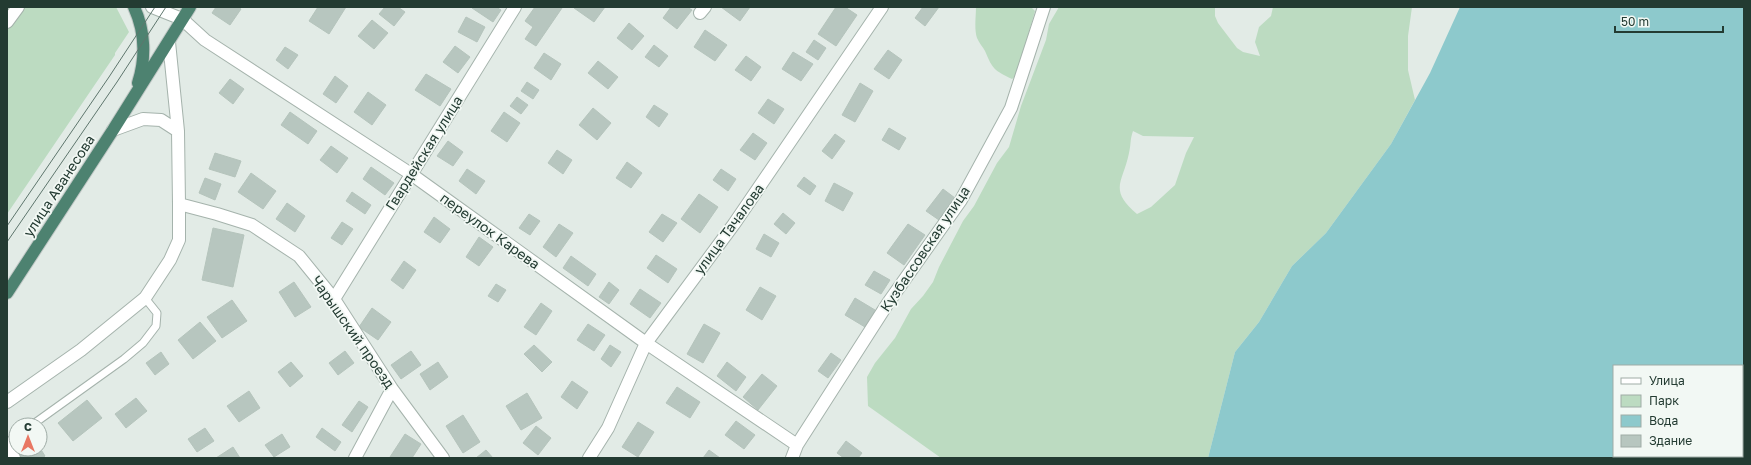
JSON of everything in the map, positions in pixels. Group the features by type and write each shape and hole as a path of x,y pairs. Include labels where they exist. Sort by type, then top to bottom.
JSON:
{"highway":[{"path":"134,7 139,18 143,41 142,69 135,94"},
{"path":"135,94 190,7"},
{"name":"улица Аванесова","path":"7,294 135,94"}],"street":[{"path":"7,22 18,7"},
{"name":"переулок Карева","path":"152,7 182,19 206,40 411,174 646,343 797,445"},
{"name":"Гвардейская улица","path":"334,299 515,7"},
{"name":"улица Тачалова","path":"589,458 608,428 646,343 734,224 882,7"},
{"name":"Кузбассовская улица","path":"792,458 797,445 888,303 961,200 1011,108 1044,7"},
{"path":"7,402 82,350 145,298 170,260 180,240 178,131 169,42"},
{"path":"113,130 143,119 161,120 178,131"},
{"name":"Чарышский проезд","path":"179,204 252,225 298,256 334,299 392,389 443,458"},
{"path":"355,458 392,389"},
{"path":"7,446 14,458"}],"lane":[{"path":"43,417 124,359 143,343 156,326 156,313 145,298"}],"green space":[{"path":"23,7 116,7 129,32 7,214 7,31"},
{"path":"976,7 1031,7 1035,11 1028,35 1028,52 1018,66 1018,74 1012,79 1001,74 992,66 978,40 975,22"},
{"path":"1059,7 1215,7 1215,16 1218,23 1237,48 1243,52 1260,56 1255,42 1259,27 1271,16 1273,7 1412,7 1408,36 1408,70 1415,100 1391,144 1326,233 1292,266 1259,322 1235,352 1208,458 941,458 868,406 867,377 875,363 895,338 911,309 933,282 939,267 963,221 974,206 997,163 1009,147 1021,106 1046,40 1049,24","holes":["1133,131 1143,136 1194,137 1186,153 1175,185 1151,207 1137,214 1123,198 1120,192 1120,185 1129,153"]}],"water":[{"path":"1460,7 1744,7 1744,458 1208,458 1235,352 1259,322 1292,266 1326,233 1391,144 1430,73"}],"building":[{"path":"216,7 238,7 241,9 230,25 212,13"},
{"path":"318,7 346,7 329,34 309,21"},
{"path":"385,7 398,7 405,12 394,26 379,14"},
{"path":"496,7 501,10 493,22 472,8"},
{"path":"535,7 562,8 536,46 525,39 533,27 525,21"},
{"path":"605,7 594,22 574,8"},
{"path":"671,7 687,7 692,10 677,29 663,18"},
{"path":"721,7 750,7 740,21"},
{"path":"836,7 845,7 857,15 836,46 818,34"},
{"path":"923,7 939,7 925,26 915,18"},
{"path":"466,17 485,27 477,42 458,32"},
{"path":"372,20 388,33 374,49 358,36"},
{"path":"629,23 644,36 632,50 617,38"},
{"path":"705,30 727,45 715,61 694,47"},
{"path":"814,40 826,48 818,60 806,52"},
{"path":"654,45 668,56 659,67 645,57"},
{"path":"455,46 470,57 458,73 443,62"},
{"path":"285,47 298,55 288,69 276,60"},
{"path":"888,50 902,60 889,79 874,69"},
{"path":"793,52 813,64 801,81 782,69"},
{"path":"544,53 561,64 551,80 534,68"},
{"path":"746,56 761,67 751,81 735,70"},
{"path":"598,61 618,77 608,89 588,73"},
{"path":"426,74 451,89 440,106 415,90"},
{"path":"335,76 348,86 336,103 323,94"},
{"path":"230,79 244,89 233,104 219,93"},
{"path":"527,82 539,90 533,99 521,91"},
{"path":"860,83 873,91 855,122 842,115"},
{"path":"368,92 386,105 372,125 354,112"},
{"path":"517,97 528,105 521,114 510,106"},
{"path":"768,99 784,109 774,124 758,113"},
{"path":"654,105 668,114 659,127 646,117"},
{"path":"593,108 611,123 597,140 579,125"},
{"path":"290,112 317,131 308,144 281,125"},
{"path":"504,112 520,123 507,142 491,131"},
{"path":"889,128 906,138 899,150 882,140"},
{"path":"753,133 767,143 755,160 740,150"},
{"path":"835,134 845,141 832,159 822,151"},
{"path":"448,141 463,152 453,166 437,156"},
{"path":"331,146 348,158 337,173 320,160"},
{"path":"557,150 572,160 563,174 548,163"},
{"path":"215,153 241,161 235,177 209,169"},
{"path":"627,162 642,173 631,188 616,178"},
{"path":"371,167 394,183 385,195 363,179"},
{"path":"467,169 485,181 476,194 459,181"},
{"path":"721,169 736,179 728,191 713,180"},
{"path":"251,173 276,191 263,209 238,192"},
{"path":"804,177 816,186 810,195 797,186"},
{"path":"205,178 221,184 215,200 199,193"},
{"path":"834,183 853,193 843,211 825,201"},
{"path":"943,189 955,198 939,220 926,211"},
{"path":"352,192 371,205 365,214 346,201"},
{"path":"699,194 718,207 700,233 681,219"},
{"path":"287,203 305,216 295,232 276,219"},
{"path":"783,213 795,223 786,234 774,224"},
{"path":"529,214 540,221 530,235 519,228"},
{"path":"662,214 677,223 663,242 649,232"},
{"path":"434,217 450,229 440,243 424,232"},
{"path":"342,222 353,229 342,245 331,238"},
{"path":"559,224 573,233 556,257 543,247"},
{"path":"908,224 925,235 904,265 887,253"},
{"path":"213,228 244,235 233,287 202,280"},
{"path":"764,234 779,243 771,257 756,249"},
{"path":"479,237 493,247 479,266 466,257"},
{"path":"656,255 677,269 668,283 647,268"},
{"path":"571,256 596,274 588,286 563,268"},
{"path":"404,261 416,270 403,289 391,280"},
{"path":"874,271 890,280 881,294 865,285"},
{"path":"294,282 311,307 295,317 279,292"},
{"path":"609,282 619,290 609,304 599,297"},
{"path":"496,284 506,290 498,302 488,296"},
{"path":"760,287 776,296 762,320 746,310"},
{"path":"640,289 661,303 650,318 630,304"},
{"path":"855,298 875,310 865,327 845,315"},
{"path":"232,300 247,321 222,338 207,317"},
{"path":"541,303 552,311 536,335 524,327"},
{"path":"372,308 391,322 378,340 359,327"},
{"path":"200,322 216,341 193,359 178,340"},
{"path":"588,324 605,335 594,351 577,340"},
{"path":"704,324 720,333 703,363 687,354"},
{"path":"534,345 552,362 542,372 524,354"},
{"path":"610,345 621,352 611,367 601,359"},
{"path":"345,351 354,363 338,375 329,363"},
{"path":"411,351 421,365 401,379 391,365"},
{"path":"161,352 169,364 155,375 146,363"},
{"path":"831,353 841,360 828,378 818,371"},
{"path":"291,362 303,376 290,387 278,372"},
{"path":"438,362 448,377 430,390 420,374"},
{"path":"727,362 746,377 736,391 717,376"},
{"path":"762,374 777,386 758,410 743,397"},
{"path":"572,381 588,392 577,409 561,397"},
{"path":"677,387 700,402 690,418 666,403"},
{"path":"249,391 260,408 239,422 227,406"},
{"path":"527,393 542,418 521,430 506,406"},
{"path":"136,398 147,411 126,428 115,414"},
{"path":"87,400 102,418 73,441 58,423"},
{"path":"359,401 368,407 352,432 342,425"},
{"path":"463,415 480,442 463,453 446,426"},
{"path":"736,421 755,435 744,449 725,435"},
{"path":"638,422 654,432 638,457 622,447"},
{"path":"536,426 551,438 538,455 523,443"},
{"path":"205,428 214,441 197,452 188,439"},
{"path":"322,428 341,442 335,451 316,437"},
{"path":"282,434 290,447 274,457 265,445"},
{"path":"405,434 421,444 412,458 390,457"},
{"path":"846,441 862,453 858,458 844,458 837,453"},
{"path":"233,447 240,458 216,458"},
{"path":"486,450 493,458 476,458"},
{"path":"709,450 720,458 703,458"},
{"path":"21,457 44,457 42,458"}],"tram line":[{"path":"7,226 155,7"},
{"path":"7,242 117,82 166,7"}]}
